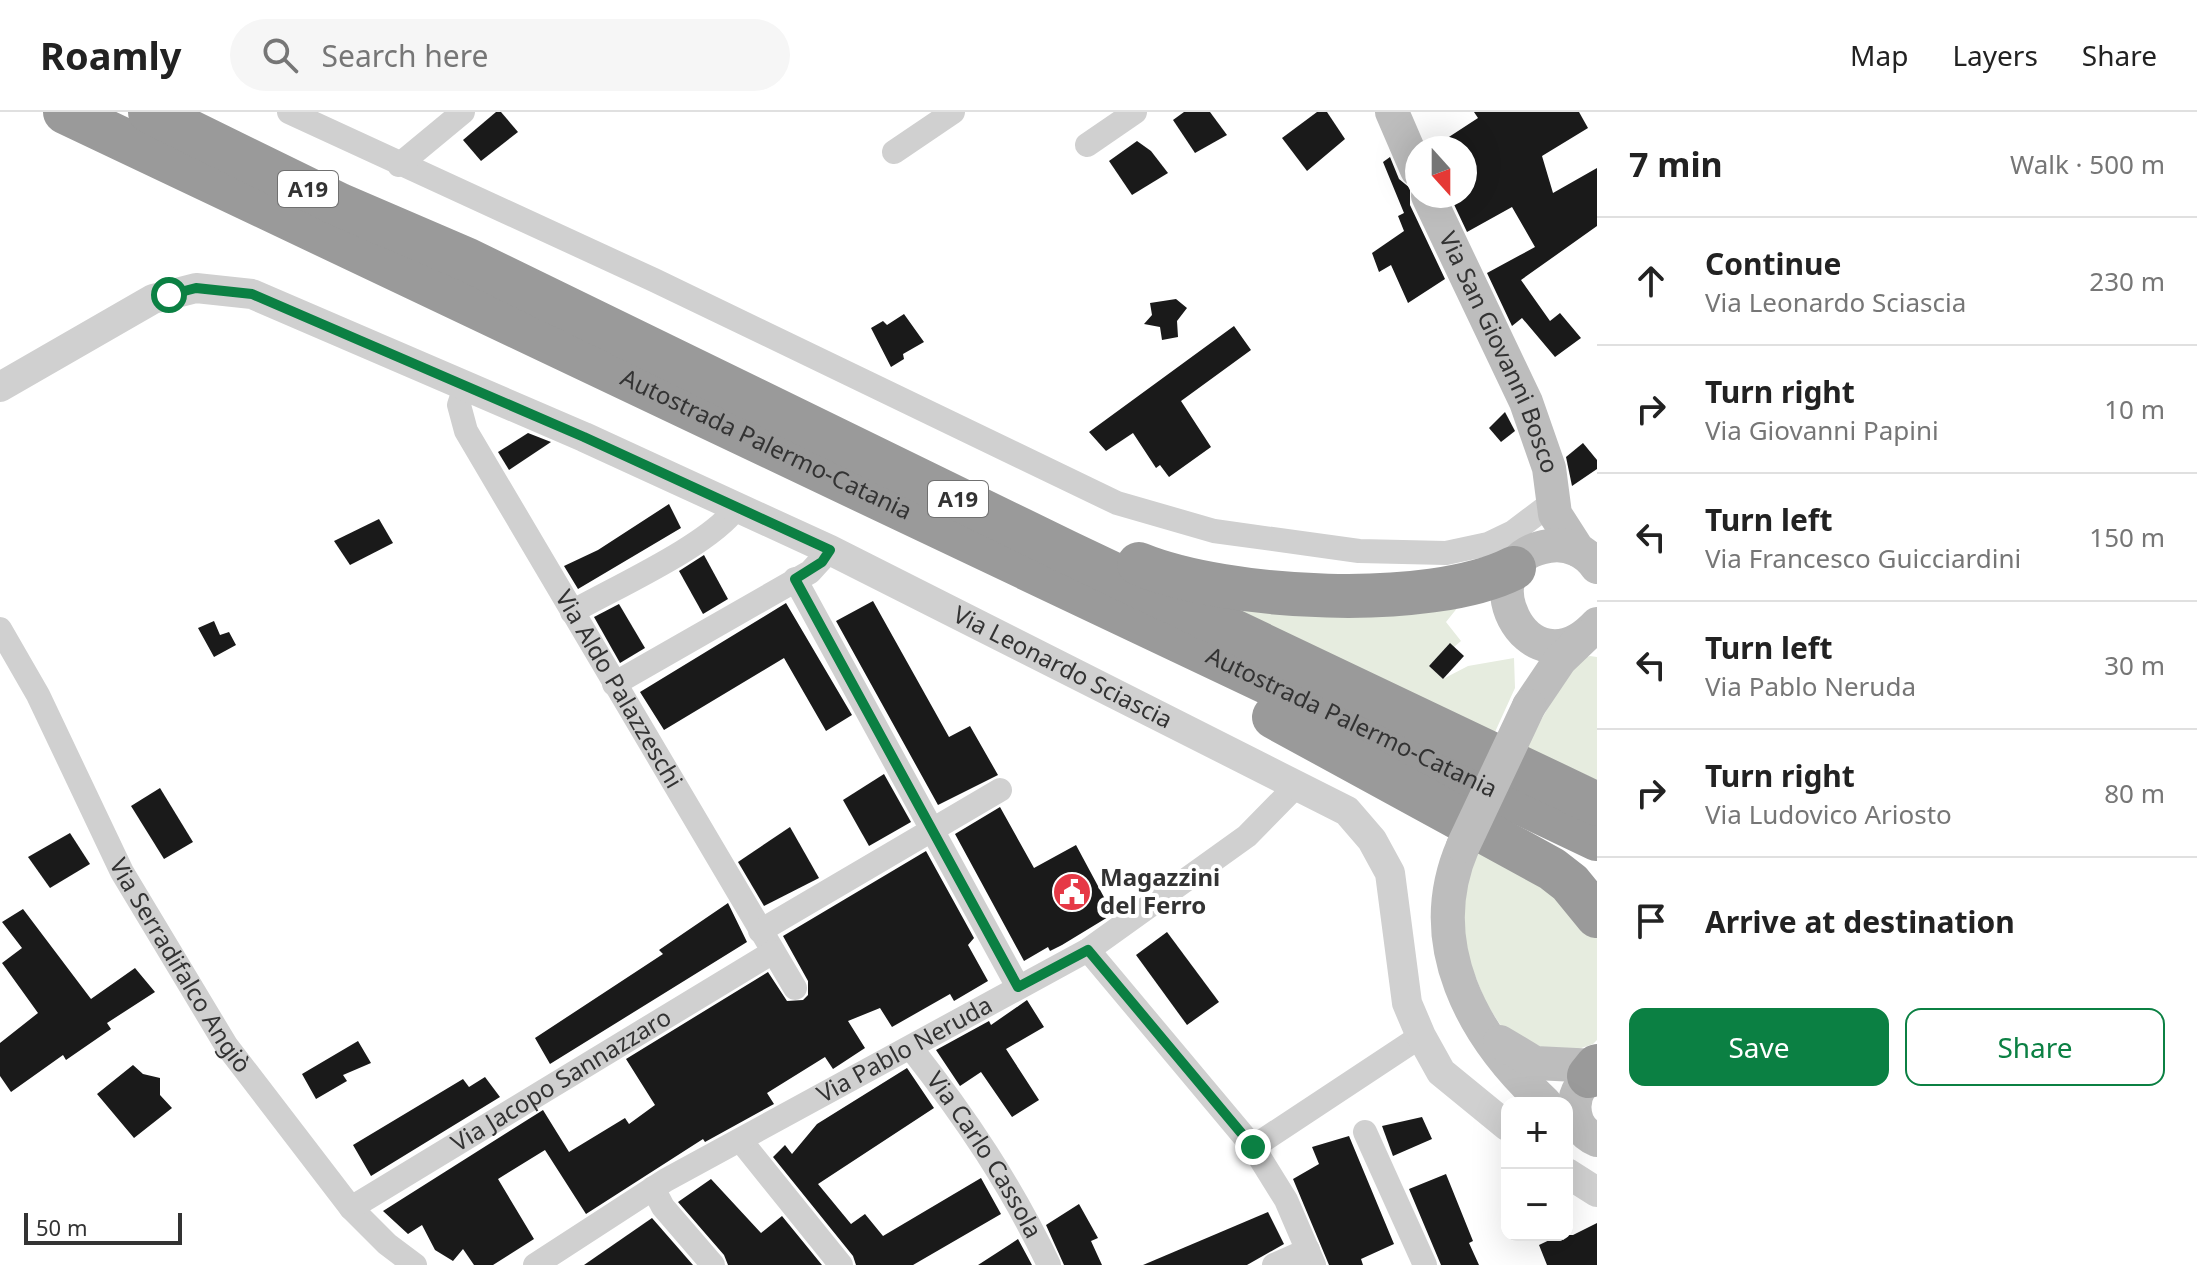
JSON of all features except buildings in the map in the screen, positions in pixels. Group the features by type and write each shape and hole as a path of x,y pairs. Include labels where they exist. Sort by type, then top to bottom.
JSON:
{"highway":[{"name":"Autostrada Palermo-Catania","path":"65,112 1597,839"},
{"name":"Autostrada Palermo-Catania","path":"150,112 340,205 534,292 1067,552 1597,804"},
{"path":"534,292 683,353 1062,533 1145,567 1256,591 1333,596 1468,584 1493,578 1523,560"},
{"path":"733,429 817,488 1240,699 1537,860 1570,883 1597,916"}],"main road":[{"path":"1392,112 1405,142"},
{"name":"Via San Giovanni Bosco","path":"1434,208 1526,402 1549,468 1555,507"},
{"path":"1589,556 1555,507 1507,584 1506,601 1511,618 1521,631 1535,641 1552,645 1569,644 1591,630"},
{"path":"1523,560 1555,545 1589,556"},
{"path":"1538,1097 1526,1086 1482,1026 1456,974 1447,944 1446,895 1463,846 1529,706 1560,660 1591,630"},
{"path":"1521,631 1529,706"},
{"path":"1482,1026 1519,1056 1535,1063 1595,1069 1575,1097 1574,1109 1582,1130"}],"street":[{"path":"289,112 654,280 1117,503 1200,527 1359,551 1446,553 1488,544 1555,507"},
{"path":"399,165 463,112"},
{"path":"894,152 953,112"},
{"path":"1087,145 1135,112"},
{"name":"Via Leonardo Sciascia","path":"0,387 153,299 196,288 252,294 584,437 830,550 1347,811 1372,840 1390,873 1407,1003 1421,1036 1441,1072 1501,1121"},
{"name":"Via Aldo Palazzeschi","path":"465,387 459,405 466,431 795,988"},
{"path":"572,612 704,537 727,520 736,508"},
{"path":"614,684 795,579 822,562 830,550"},
{"path":"795,579 1018,987"},
{"name":"Via Serradifalco Angiò","path":"0,629 38,695 122,872 226,1045 351,1208 387,1244 415,1265"},
{"name":"Via Pablo Neruda","path":"535,1265 653,1188 1088,950 1247,836 1297,785"},
{"name":"Via Jacopo Sannazzaro","path":"351,1208 767,941 931,829 1000,790"},
{"path":"1088,950 1253,1147 1274,1177 1311,1258 1274,1265"},
{"path":"1253,1147 1421,1036"},
{"name":"Via Carlo Cassola","path":"911,1048 970,1123 1023,1211 1049,1265"},
{"path":"1365,1132 1425,1265"},
{"path":"741,1141 841,1265"},
{"path":"1573,1177 1597,1192"},
{"path":"653,1188 663,1207 713,1265"}],"shaded area":[{"path":"1201,596 1462,602 1446,622 1461,641 1454,647 1449,644 1429,666 1443,679 1468,666 1514,658 1515,688 1495,732"},
{"path":"1597,657 1597,780 1526,747 1574,661"},
{"path":"1478,842 1585,917 1597,938 1597,1040 1593,1044 1561,1055 1505,1032 1486,1003 1462,943 1459,909"}],"place":[{"name":"Magazzini del Ferro","path":"1072,892"}],"route":[{"path":"169,295 196,288 252,294 584,437 830,550 810,572 795,579 1018,987 1088,950 1253,1147"}]}
